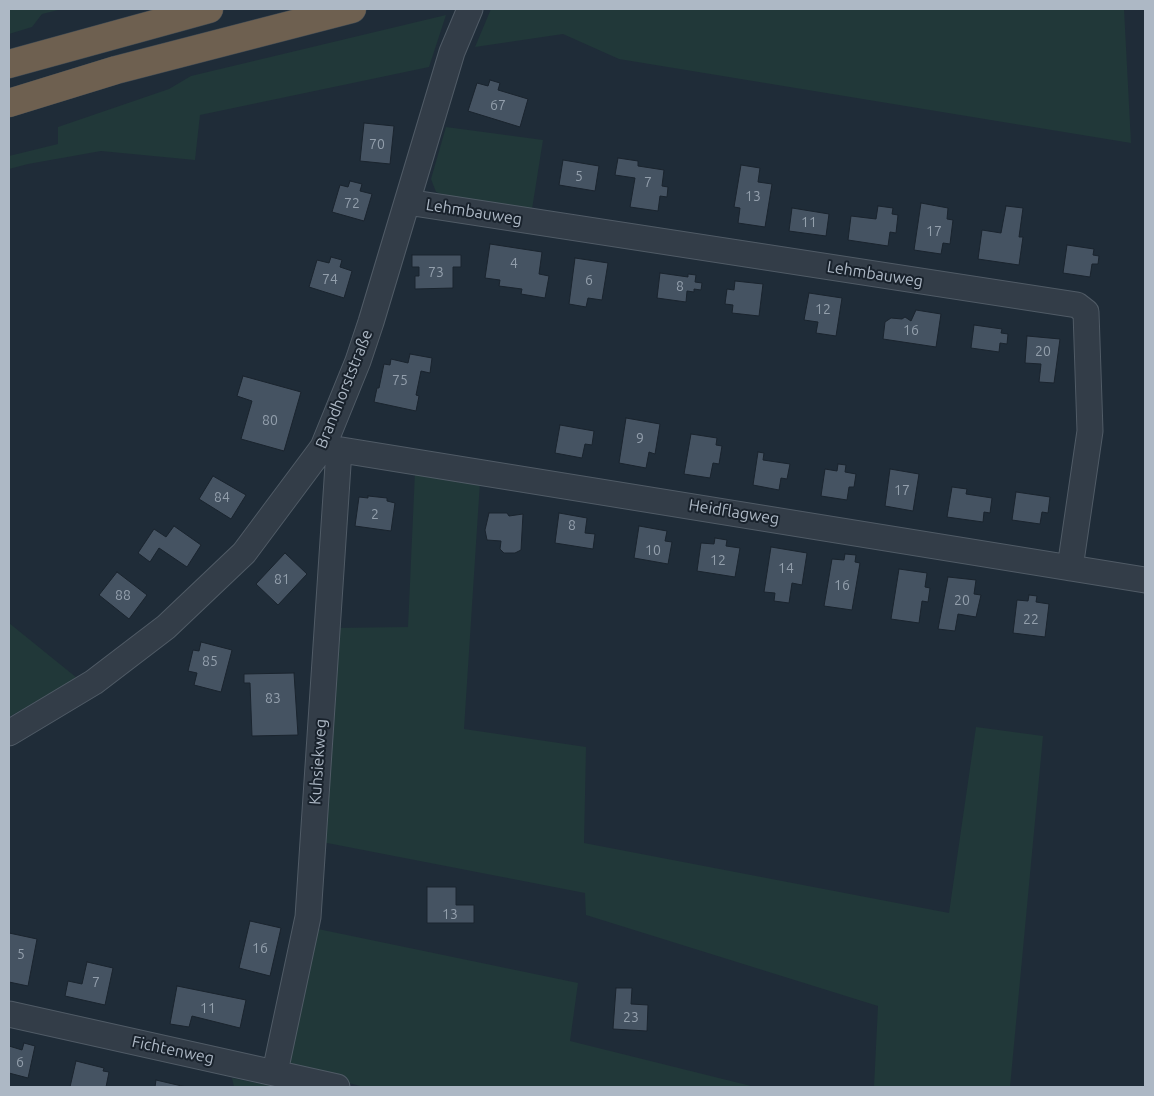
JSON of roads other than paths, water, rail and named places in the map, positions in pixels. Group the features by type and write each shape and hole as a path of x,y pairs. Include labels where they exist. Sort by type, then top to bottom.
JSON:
{"highway":[{"path":"9,64 209,9"},
{"path":"9,103 116,70 352,9"}],"street":[{"name":"Brandhorststraße","path":"9,734 94,682 166,627 244,553 331,449 452,52 470,9"},
{"name":"Lehmbauweg","path":"407,202 1077,305 1086,312 1090,431 1070,568"},
{"name":"Heidflagweg","path":"331,449 1145,580"},
{"name":"Kuhsiekweg","path":"275,1072 308,917 331,449"},
{"name":"Fichtenweg","path":"9,1014 337,1087"}]}
